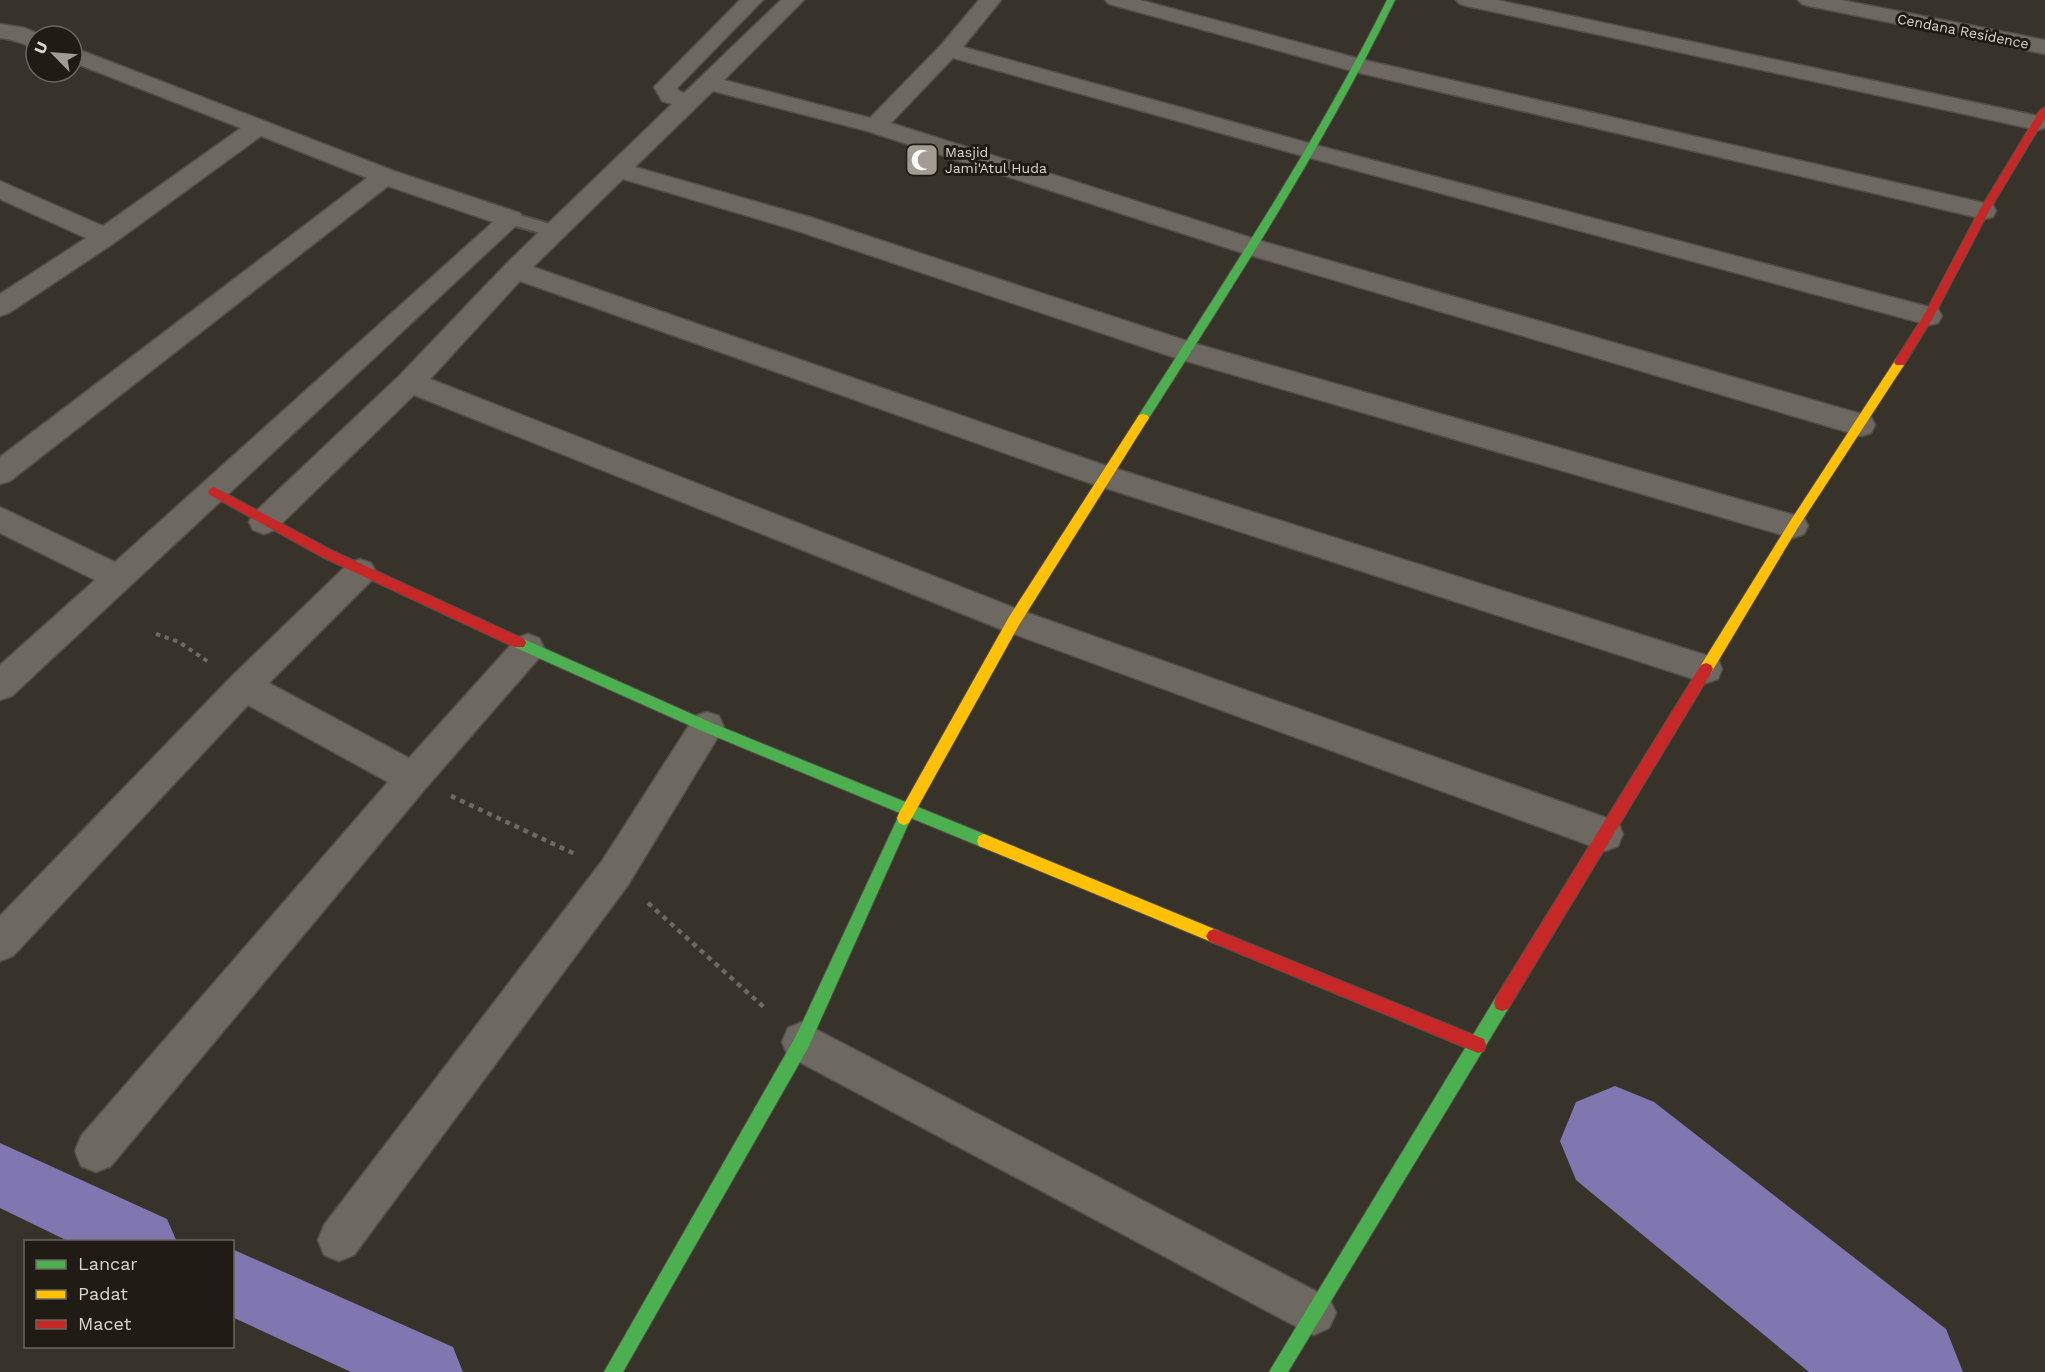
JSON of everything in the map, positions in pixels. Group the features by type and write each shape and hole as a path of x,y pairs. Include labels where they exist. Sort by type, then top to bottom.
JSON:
{"street":[{"path":"688,102 670,96 665,87 752,0"},
{"path":"264,522 410,382 514,270 620,170 793,0"},
{"path":"875,126 949,50 990,0"},
{"path":"1116,0 1360,66 1984,211"},
{"path":"613,1372 802,1042 908,810 1014,621 1311,151 1360,66 1391,0"},
{"path":"1278,1372 1792,526 1862,425 1929,316 1984,211 2041,116 1467,0"},
{"name":"Cendana Residence","path":"1809,0 2045,47"},
{"path":"0,31 24,36"},
{"path":"949,50 1311,151 1929,316"},
{"path":"0,686 511,219 385,176 84,59"},
{"path":"709,82 875,126 1252,247 1862,425"},
{"path":"0,307 105,237 260,126"},
{"path":"620,170 804,224 1186,351 1792,526"},
{"path":"0,473 385,176"},
{"path":"0,189 105,237"},
{"path":"514,270 1105,476 1706,669"},
{"path":"410,382 1014,621 1605,834"},
{"path":"214,492 264,522 360,572 706,727 1478,1045"},
{"path":"0,519 119,578"},
{"path":"0,943 244,686 360,572"},
{"path":"96,1151 412,778 528,648"},
{"path":"244,686 412,778"},
{"path":"339,1240 615,873 706,727"},
{"path":"802,1042 1314,1313"}],"lane":[{"path":"511,219 555,231"}],"path":[{"path":"156,634 179,642 244,686"}],"waterway":[{"path":"1615,1141 1903,1372"},
{"path":"0,1175 140,1240"},
{"path":"234,1283 428,1372"}],"traffic: fast":[{"path":"1143,418 1305,161 1364,55 1391,0"},
{"path":"519,643 707,727 984,841"},
{"path":"613,1372 802,1042 904,818"},
{"path":"1278,1372 1502,1003"}],"traffic: slow":[{"path":"1706,669 1793,526 1900,362"},
{"path":"904,818 1014,621 1143,418"},
{"path":"984,841 1214,936"}],"traffic: jam":[{"path":"1900,362 1929,316 1984,211 2045,110"},
{"path":"214,492 326,553 519,643"},
{"path":"1502,1003 1706,669"},
{"path":"1214,936 1478,1045"}],"place":[{"name":"Masjid Jami'Atul Huda","path":"922,160"}]}
